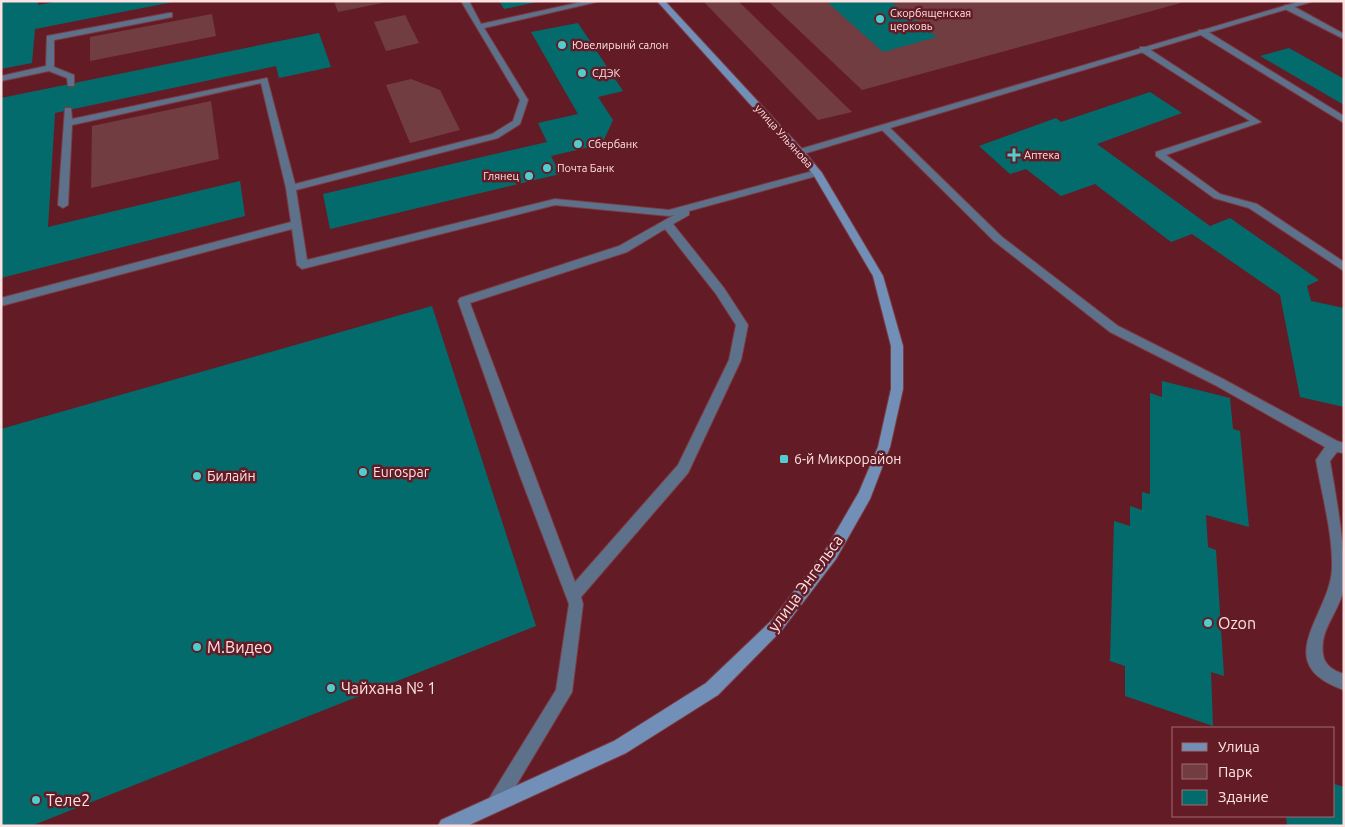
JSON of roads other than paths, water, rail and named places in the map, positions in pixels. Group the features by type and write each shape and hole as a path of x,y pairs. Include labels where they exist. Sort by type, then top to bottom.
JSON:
{"main road":[{"name":"улица Ульянова","path":"661,1 800,152 817,173 878,276 897,346"},
{"name":"улица Энгельса","path":"447,826 620,747 712,689 777,625 831,554 865,495 884,447 897,389 897,346"}],"street":[{"path":"291,188 495,136 517,122 524,100 464,1"},
{"path":"479,27 596,1"},
{"path":"800,152 1310,1"},
{"path":"1288,8 1344,37"},
{"path":"50,68 50,38 169,15"},
{"path":"1202,32 1344,120"},
{"path":"1143,49 1257,122 1159,154 1217,196 1253,206 1344,267"},
{"path":"1,79 50,68 71,77 70,84"},
{"path":"67,123 264,80 291,188 302,265 555,202 669,214 817,173"},
{"path":"63,204 68,110"},
{"path":"885,128 998,240 1114,329 1219,382 1339,447 1323,460 1338,551 1338,580 1317,628 1315,657 1324,674 1344,682"},
{"path":"496,803 564,692 576,604 527,476 464,301 623,249 695,206"},
{"path":"1,302 296,224"},
{"path":"573,595 683,469 735,360 742,325 720,291 667,224"}],"place":[{"name":"Скорбященская церковь","path":"880,19"},
{"name":"Ювелирынй салон","path":"562,45"},
{"name":"СДЭК","path":"582,73"},
{"name":"Сбербанк","path":"578,144"},
{"name":"Аптека","path":"1014,155"},
{"name":"Почта Банк","path":"547,168"},
{"name":"Глянец","path":"529,176"},
{"name":"6-й Микрорайон","path":"784,459"},
{"name":"Eurospar","path":"363,472"},
{"name":"Билайн","path":"197,476"},
{"name":"Ozon","path":"1208,623"},
{"name":"М.Видео","path":"197,647"},
{"name":"Чайхана № 1","path":"331,688"},
{"name":"Теле2","path":"36,800"}]}
